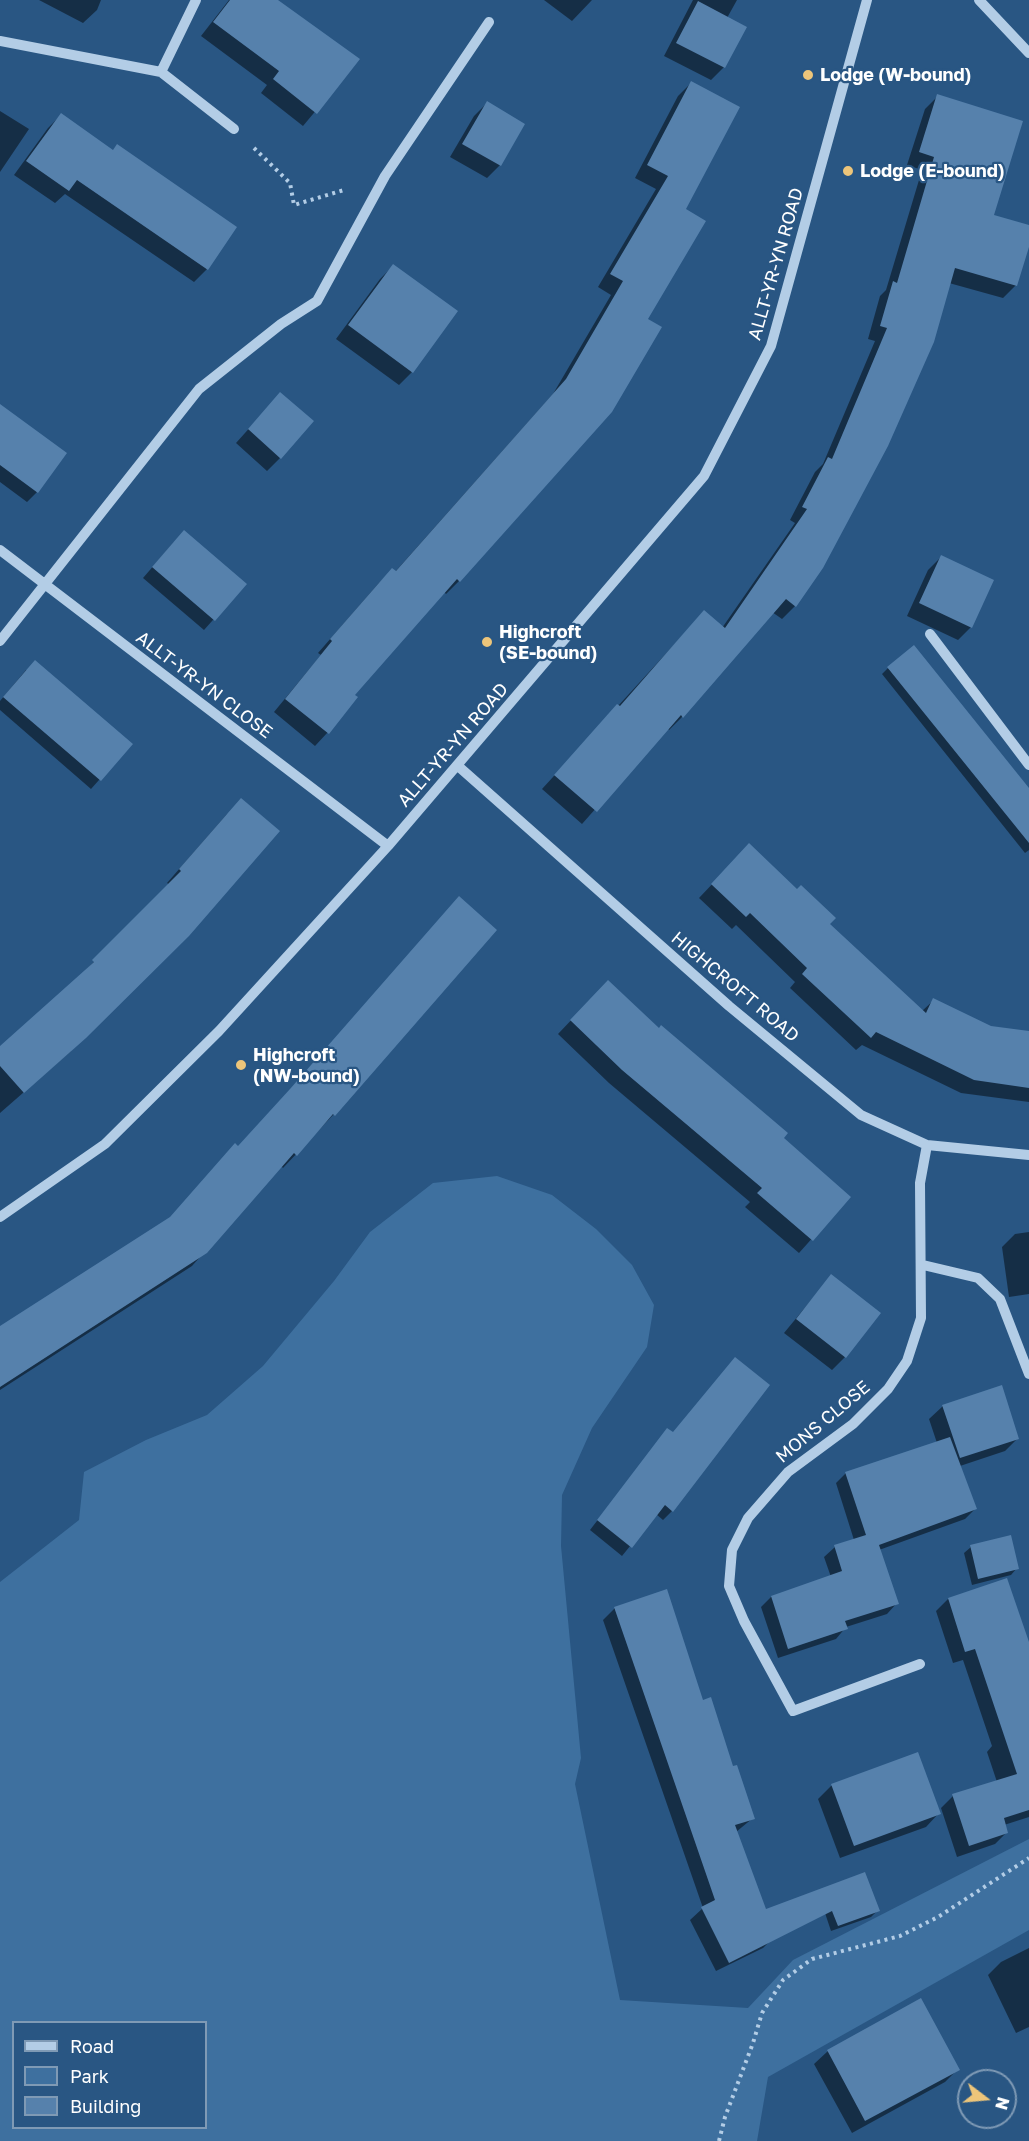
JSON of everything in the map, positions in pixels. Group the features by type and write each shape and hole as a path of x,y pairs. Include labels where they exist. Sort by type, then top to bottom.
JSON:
{"street":[{"path":"161,72 196,0"},
{"name":"ALLT-YR-YN ROAD","path":"0,1217 105,1144 219,1031 458,766 704,476 771,346 867,0"},
{"path":"979,0 1029,53"},
{"path":"0,641 199,389 281,324 317,301 385,177 489,22"},
{"path":"0,41 161,72 234,129"},
{"name":"ALLT-YR-YN CLOSE","path":"0,550 388,846"},
{"path":"930,634 1029,765"},
{"name":"HIGHCROFT ROAD","path":"458,766 729,1006 861,1115 927,1145 1029,1155"},
{"name":"MONS CLOSE","path":"920,1664 793,1712 744,1621 729,1586 732,1550 748,1518 788,1472 853,1424 888,1389 907,1361 921,1318 923,1265 920,1183 927,1145"},
{"path":"923,1265 978,1278 1000,1299 1029,1374"}],"path":[{"path":"234,129 290,183 294,205 385,177"},
{"path":"719,2141 724,2117 753,2043 762,2013 783,1980 812,1959 900,1936 938,1917 1029,1858"}],"green space":[{"path":"497,1176 552,1195 596,1229 632,1265 654,1305 647,1347 592,1428 562,1495 561,1546 581,1758 575,1784 620,2000 748,2008 793,1960 1029,1839 1029,1930 768,2077 757,2141 0,2141 0,1582 79,1520 84,1472 146,1440 207,1415 263,1366 334,1281 370,1232 433,1183"}],"building":[{"path":"230,0 278,0 360,59 317,114 273,79 279,71 213,22"},
{"path":"698,1 747,27 725,68 676,43"},
{"path":"691,81 740,107 686,209 706,221 648,319 662,327 612,412 460,582 457,579 355,695 358,697 329,734 285,699 332,641 330,639 392,568 396,571 566,379 623,281 610,274 668,176 647,165"},
{"path":"937,94 1023,121 994,215 1029,225 1029,247 1017,286 955,268 934,342 888,446 823,568 796,607 786,599 683,718 681,715 597,812 554,775 617,704 620,706 704,610 725,628 807,509 802,507 828,457 832,459 887,328 880,326 893,281 897,283 934,157 919,152"},
{"path":"487,101 525,124 501,166 462,144"},
{"path":"61,113 113,150 117,144 237,227 208,270 77,180 69,191 26,161"},
{"path":"393,264 458,311 413,373 348,325"},
{"path":"280,392 314,421 281,459 248,429"},
{"path":"0,404 67,453 38,493 0,465"},
{"path":"184,530 247,584 215,621 152,567"},
{"path":"941,555 994,580 972,628 919,603"},
{"path":"914,645 1029,788 1029,843 887,667"},
{"path":"35,660 133,744 101,781 3,697"},
{"path":"241,798 280,831 189,936 86,1038 24,1093 0,1066 0,1046 94,962 92,960 181,871 179,869"},
{"path":"749,843 797,889 801,885 836,918 830,924 926,1013 933,998 991,1026 1029,1031 1029,1088 974,1080 876,1032 871,1038 802,974 807,968 750,913 746,917 711,884"},
{"path":"459,896 497,930 335,1116 333,1114 297,1156 294,1153 207,1253 0,1387 0,1326 170,1217 235,1143 238,1146 290,1089"},
{"path":"608,980 659,1028 661,1025 788,1133 784,1138 851,1197 813,1241 757,1193 762,1188 622,1070 570,1020"},
{"path":"831,1274 881,1313 846,1358 796,1319"},
{"path":"735,1357 770,1385 673,1512 665,1505 632,1548 597,1520 667,1428 673,1432"},
{"path":"1002,1385 1019,1439 960,1458 942,1405"},
{"path":"950,1437 977,1509 879,1545 899,1604 845,1621 848,1629 788,1649 771,1596 842,1571 834,1545 866,1535 845,1472"},
{"path":"1011,1535 1019,1569 978,1579 970,1545"},
{"path":"1007,1578 1029,1642 1029,1810 1004,1818 1008,1833 969,1846 952,1794 1017,1774 975,1649 965,1652 948,1598"},
{"path":"667,1589 703,1700 711,1697 733,1766 737,1765 755,1819 735,1825 766,1909 865,1872 880,1911 838,1926 832,1911 729,1963 701,1907 715,1900 614,1607"},
{"path":"918,1752 941,1814 854,1846 831,1784"},
{"path":"921,1998 959,2069 865,2121 827,2050"}],"place":[{"name":"Lodge (W-bound)","path":"808,75"},
{"name":"Lodge (E-bound)","path":"848,171"},
{"name":"Highcroft (SE-bound)","path":"487,642"},
{"name":"Highcroft (NW-bound)","path":"241,1065"}]}
